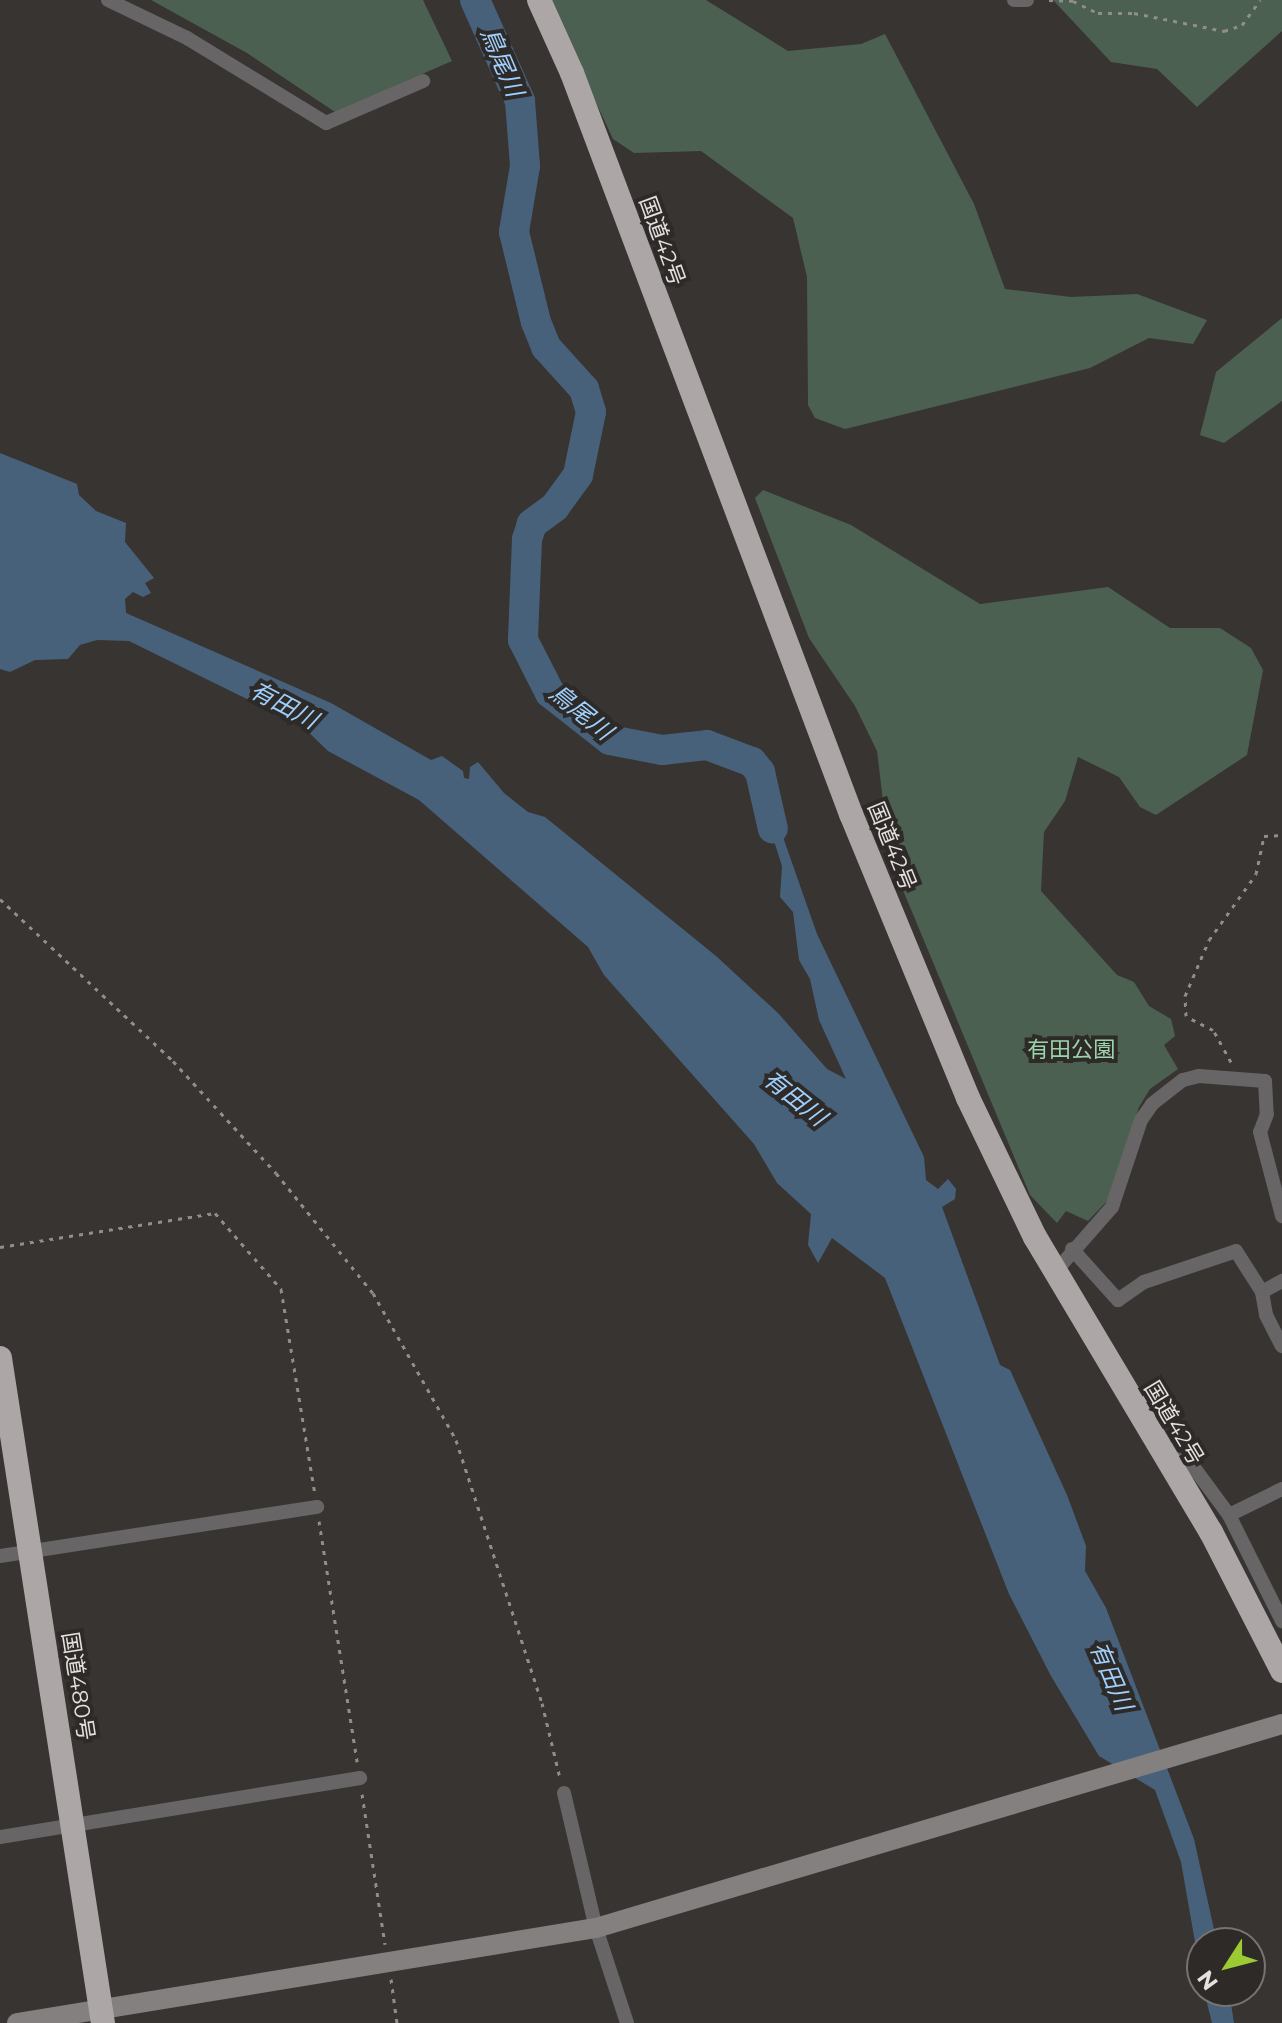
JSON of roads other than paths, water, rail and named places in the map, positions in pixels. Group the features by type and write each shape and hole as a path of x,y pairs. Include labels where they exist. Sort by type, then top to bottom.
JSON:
{"highway":[{"name":"国道42号","path":"539,0 572,73 907,956 968,1098 1055,1272 1211,1532 1282,1671"},
{"name":"国道480号","path":"0,1358 102,2016"}],"street":[{"path":"108,0 187,38 326,123 423,81"},
{"path":"1014,0 1027,0"},
{"path":"1055,1272 1117,1199 1141,1120 1152,1104 1183,1080 1265,1081 1282,1078"},
{"path":"1265,1081 1267,1114 1260,1132 1282,1216"},
{"path":"1072,1249 1118,1300 1144,1282 1236,1251 1262,1292 1266,1315 1282,1346"},
{"path":"1262,1292 1282,1281"},
{"path":"1161,1453 1192,1465 1229,1515 1282,1621"},
{"path":"1229,1515 1282,1489"},
{"path":"0,1556 317,1507"},
{"path":"17,2023 102,2016 596,1928 1277,1726"},
{"path":"0,1837 360,1778"},
{"path":"564,1793 596,1928 627,2023"}],"water":[{"name":"有田川","path":"0,453 77,484 79,495 96,511 126,523 125,542 154,578 145,583 151,593 143,597 133,592 125,599 126,613 331,703 431,760 442,756 463,771 464,778 469,779 470,767 478,762 504,793 528,812 545,817 716,956 778,1013 827,1069 846,1079 819,1020 810,979 799,960 793,912 780,897 782,866 773,838 759,819 758,790 770,800 817,934 924,1157 926,1180 938,1189 948,1179 956,1189 955,1199 942,1207 1000,1365 1010,1370 1067,1495 1086,1546 1085,1571 1106,1608 1194,1839 1213,1927 1192,1927 1181,1862 1155,1790 1099,1756 1051,1676 1009,1594 885,1278 832,1238 818,1263 808,1245 811,1214 777,1183 754,1144 604,975 588,947 419,800 328,751 302,726 129,641 97,640 80,645 68,659 35,660 10,672 0,669"},
{"path":"1208,2007 1232,2007 1234,2023 1212,2023"}],"waterway":[{"name":"鳥尾川","path":"475,0 520,101 525,166 514,232 536,322 546,347 584,389 591,412 578,475 555,507 532,524 527,539 523,640 550,693 610,740 662,750 707,745 752,762 760,772 773,829"}],"park label":[{"name":"有田公園","path":"1071,1050"}]}
